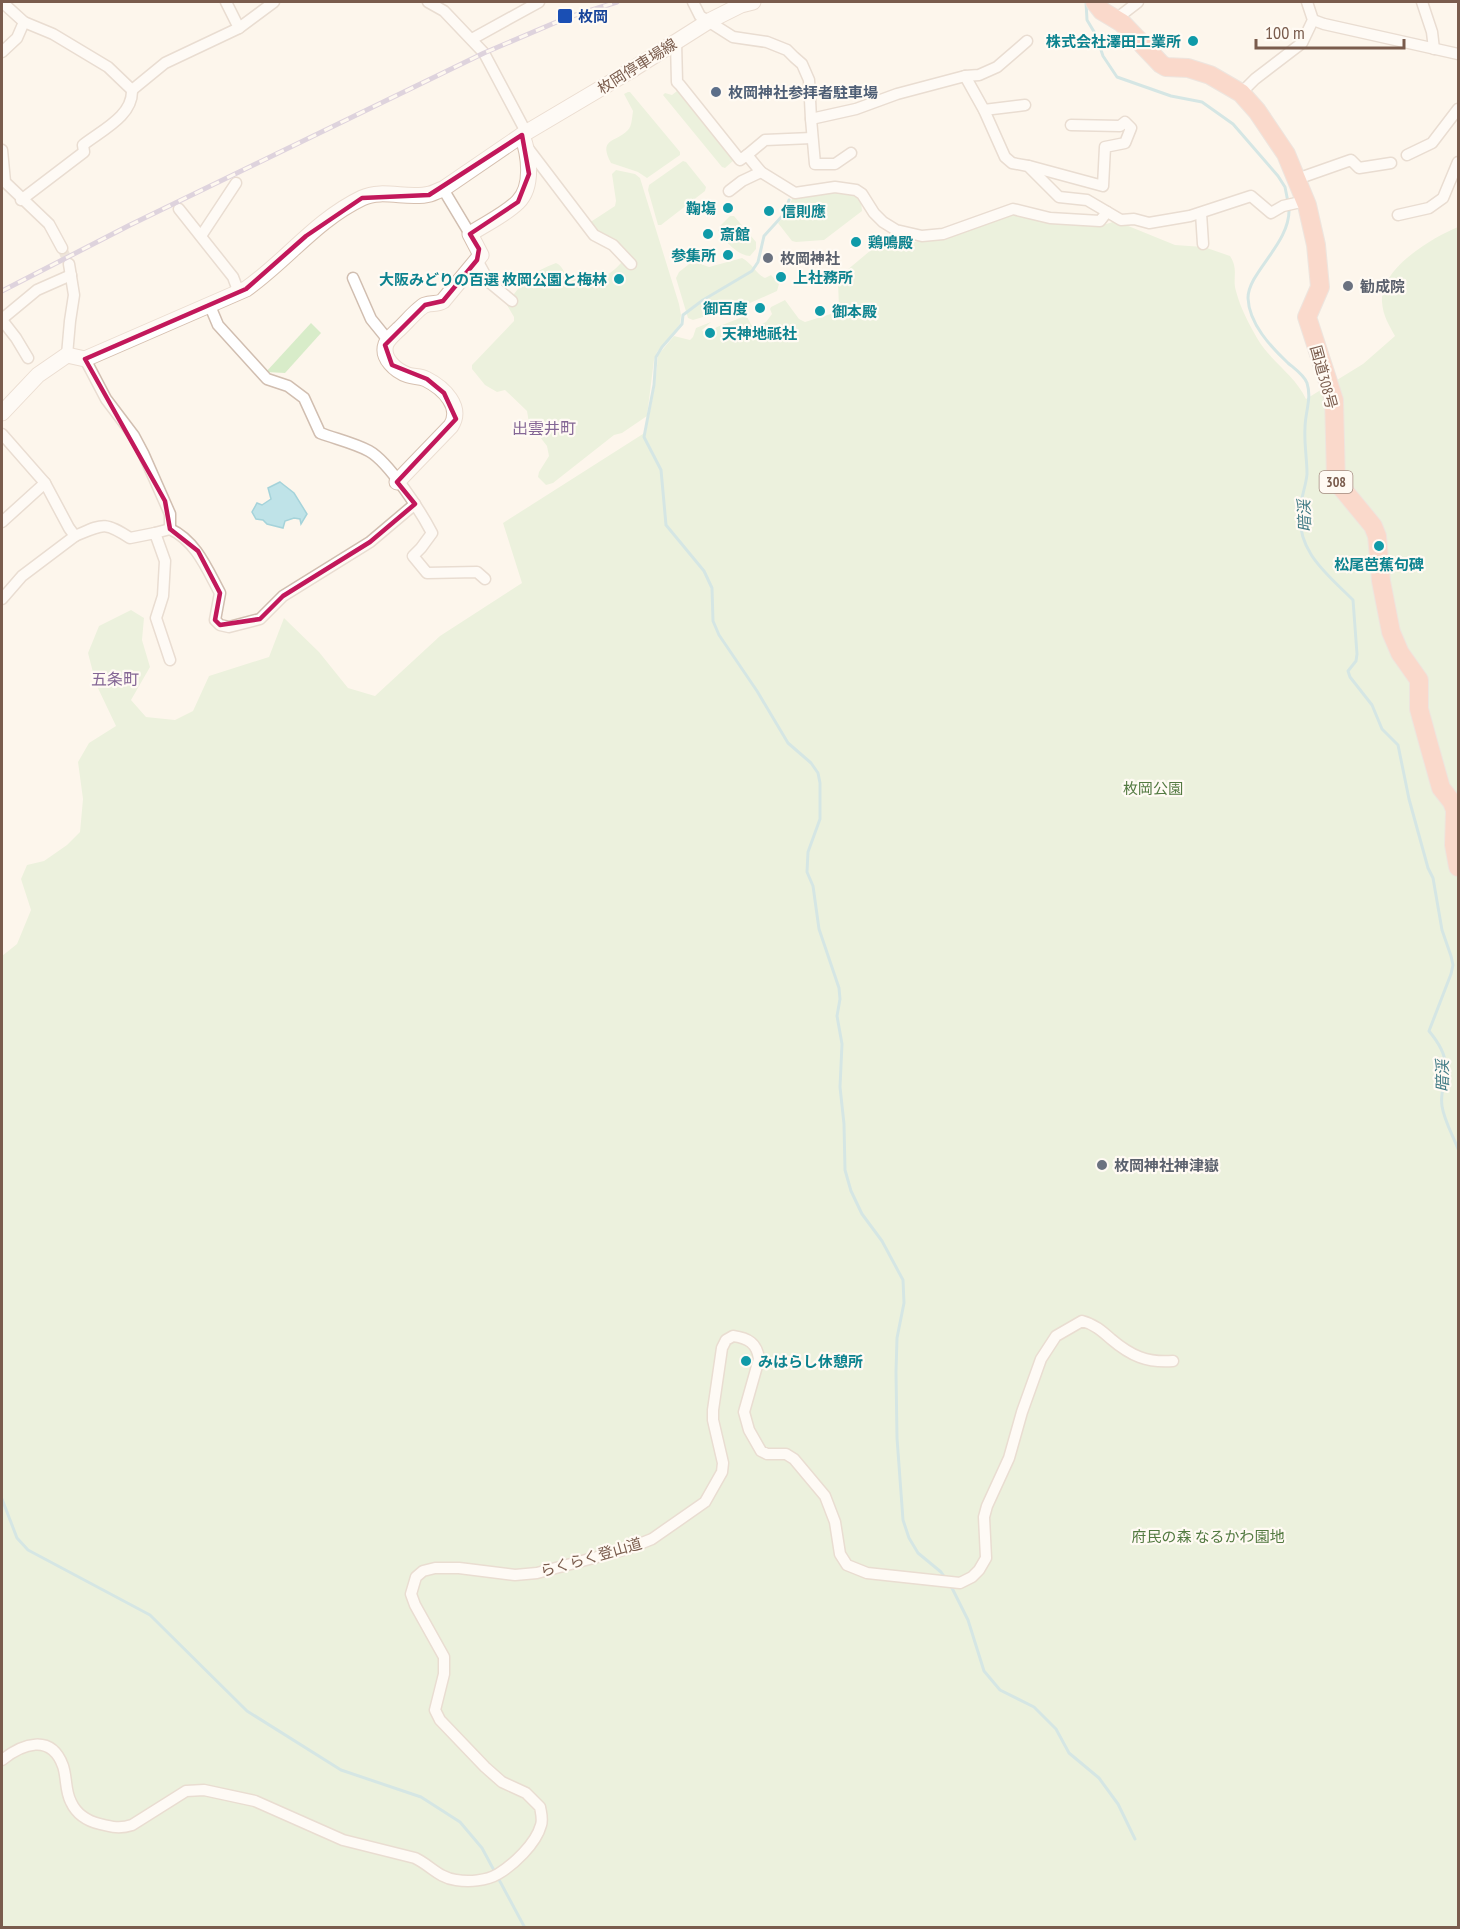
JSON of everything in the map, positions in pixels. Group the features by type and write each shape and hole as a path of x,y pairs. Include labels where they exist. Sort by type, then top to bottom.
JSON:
{"highway":[{"name":"国道308号","path":"1095,2 1102,11 1116,19 1161,64 1166,67 1188,68 1210,75 1241,93 1276,138 1297,178 1294,203 1316,245 1320,287 1319,294 1311,305 1307,317 1334,400 1336,481 1373,526 1377,536 1381,581 1391,632 1400,653 1419,680 1419,709 1430,749 1441,788 1455,810 1454,845 1458,867"}],"street":[{"path":"2,2 24,22 53,34 108,67 132,90 132,99 127,110 83,145 84,152 21,200"},
{"path":"226,2 239,28"},
{"path":"132,90 165,63 239,28 274,2"},
{"path":"428,2 439,7 483,53 525,138 594,234 613,244 631,264"},
{"path":"472,39 539,2"},
{"path":"693,2 700,16 733,37 767,42 787,50 801,64 808,80 815,164 835,164 851,153"},
{"name":"枚岡停車場線","path":"443,189 709,21 753,2"},
{"path":"1116,19 1138,2"},
{"path":"1241,93 1255,79 1302,43 1313,20 1307,2"},
{"path":"1422,2 1432,32 1434,49"},
{"path":"1313,20 1458,54"},
{"path":"2,52 17,38 24,22"},
{"path":"811,118 856,109 897,94 965,76 979,75 997,67 1027,41"},
{"path":"676,42 678,82 740,160 765,140 812,138"},
{"path":"965,76 984,110 1005,158 1012,163 1103,186 1104,147 1125,143 1131,128 1125,122 1120,126 1071,125"},
{"path":"984,110 1025,105"},
{"path":"1407,155 1432,143 1458,109"},
{"path":"470,234 518,202 526,188 529,174 525,138"},
{"path":"2,150 5,182 21,200 49,224 62,248"},
{"path":"747,154 761,172 795,194 835,188 856,190 862,194 874,213 883,222 896,230 922,236 943,234 1013,208 1050,218 1100,221 1107,212"},
{"path":"1297,178 1352,160 1359,168 1391,163"},
{"path":"1398,215 1429,208 1443,198 1458,162"},
{"path":"1028,166 1059,197 1087,200 1121,220 1134,219 1149,223 1200,213 1251,196 1271,213 1294,203"},
{"path":"729,191 742,181 761,172"},
{"path":"201,236 236,183"},
{"path":"2,413 38,375 67,355 85,359 239,292 265,276 306,236 362,198 375,195 429,195 443,189 479,249 480,255 443,301 425,305 385,345 386,357 392,365 409,376 419,376 437,386 452,402 456,410 456,419 398,482"},
{"path":"179,209 233,277 239,292"},
{"path":"1200,213 1203,244"},
{"path":"477,260 489,282 512,301"},
{"path":"28,358 2,320 37,290 70,270 74,295 67,355"},
{"path":"353,278 371,319 388,340"},
{"path":"210,306 218,325 267,379 288,386 304,398 320,433 371,452 398,482 415,504 432,533 413,556 427,573 477,572 485,579"},
{"path":"85,359 106,399 143,453 170,514 170,529"},
{"path":"2,434 45,483 75,536"},
{"path":"2,522 45,483"},
{"path":"2,599 22,576 75,536 102,525 113,527 130,538 170,529 178,532 198,551 220,593 215,620 220,626 229,627 260,619 283,596 370,542 415,504"},
{"path":"155,533 165,561 163,596 156,618 170,660"},
{"name":"らくらく登山道","path":"2,1760 28,1744 46,1746 58,1756 62,1763 72,1804 81,1816 91,1822 122,1828 132,1825 186,1791 204,1790 255,1801 343,1840 415,1858 437,1874 453,1880 467,1881 496,1875 530,1844 541,1825 540,1807 526,1793 502,1782 440,1720 435,1710 444,1674 444,1657 415,1605 411,1594 412,1584 423,1571 435,1568 459,1568 525,1575 607,1554 652,1539 705,1502 722,1472 723,1463 712,1420 720,1359 726,1340 734,1335 746,1338 753,1343 758,1352 759,1359 744,1412 754,1441 761,1451 767,1454 786,1454 794,1459 825,1496 835,1522 840,1554 847,1565 857,1571 867,1573 900,1575 947,1583 960,1583 972,1577 980,1570 986,1558 984,1516 987,1506 1009,1458 1041,1359 1056,1336 1082,1322 1090,1323 1120,1347 1141,1359 1156,1362 1173,1361"}],"highlighted area":[{"path":"522,135 529,174 518,202 470,234 479,249 477,260 443,301 425,305 385,345 392,365 427,379 444,393 456,419 397,482 415,504 370,542 283,596 260,619 220,625 215,620 220,593 198,551 170,529 165,501 85,359 246,289 306,236 362,198 429,195"}],"green space":[{"path":"680,91 734,160 725,168 663,95 665,93 672,95"},
{"path":"628,92 680,152 680,155 647,178 638,172 611,163 607,155 607,145 628,130 630,126 633,111 624,94"},
{"path":"683,161 706,187 705,191 658,225 648,190 649,185"},
{"path":"616,170 635,174 640,178 679,304 680,324 657,352 654,360 647,416 622,433 614,435 553,483 546,485 538,477 549,456 547,446 529,423 527,411 505,390 497,392 485,385 472,369 472,365 514,321 507,305 516,291 534,274 556,263 571,278 602,275 610,273 627,256 593,231 589,223 615,206 612,174"},
{"path":"838,192 857,195 861,200 862,211 824,240 792,241 778,223 785,215 792,199"},
{"path":"1011,213 1075,225 1103,225 1116,221 1175,245 1204,247 1230,256 1235,270 1238,297 1251,327 1262,346 1296,383 1306,399 1363,364 1395,336 1385,316 1382,302 1389,277 1398,266 1422,247 1458,227 1458,1927 2,1928 2,956 17,944 31,910 21,879 27,865 44,861 67,845 80,832 83,799 78,762 89,743 116,726 96,684 88,653 99,626 131,610 144,618 142,640 150,667 131,700 146,717 175,720 193,711 209,676 269,657 284,618 319,652 348,688 375,696 440,636 522,583 503,523 646,432 655,386 658,355 674,336 690,340 696,328 711,322 702,330 708,339 715,333 714,329 717,327 745,316 753,328 766,322 772,314 771,307 785,300 799,319 805,322 837,312 840,276 883,240 901,238 915,242"},
{"path":"730,216 734,216 756,242 756,249 750,256 741,254 732,247 718,231"},
{"path":"742,258 765,278 771,275 779,284 777,291 730,312 720,312 693,320 688,318 676,278 679,272 693,261 709,267"},
{"path":"311,323 321,333 285,373 266,372"}],"water":[{"path":"280,482 294,493 307,514 301,524 300,519 294,518 285,521 283,528 256,519 252,512 257,503 262,505 271,499 268,488"}],"waterway":[{"name":"暗渓","path":"1086,2 1087,20 1096,35 1103,56 1117,77 1171,96 1202,102 1233,124 1278,176 1285,187 1288,202"},
{"path":"789,200 784,214 764,236 758,262 752,271 703,300 683,315 682,324 662,347 656,357 654,385 644,437 661,470 666,525 704,571 712,588 713,621 719,635 757,691 788,743 811,763 818,773 820,819 808,852 807,872 813,886 819,929 839,988 837,1016 842,1044 840,1087 845,1170 851,1191 862,1214 882,1241 903,1280 904,1303 897,1338 896,1372 897,1438 903,1520 909,1538 918,1553 946,1579"},
{"name":"暗渓","path":"1289,208 1288,221 1283,233 1250,288 1249,308 1268,342 1302,375 1307,383 1309,400 1305,422 1307,474 1300,510 1303,538 1315,561 1353,600 1357,654 1356,661 1348,671 1350,677 1372,705 1382,729 1398,745 1409,799 1428,868 1433,878 1442,930 1453,965 1429,1031 1445,1058 1442,1106 1458,1149"},
{"path":"2,1499 17,1538 28,1550 150,1615 247,1711 341,1770 421,1797 460,1822 482,1848 525,1928"},
{"path":"951,1586 968,1620 984,1671 1000,1690 1034,1707 1056,1729 1069,1753 1099,1778 1118,1804 1135,1839"}],"tunnel":[{"path":"62,248 69,264"}],"railway":[{"path":"2,291 130,225 484,53 566,18 617,2"}],"place":[{"name":"枚岡","path":"565,16"},
{"name":"株式会社澤田工業所","path":"1193,41"},
{"name":"枚岡神社参拝者駐車場","path":"716,92"},
{"name":"鞠塲","path":"728,208"},
{"name":"信則應","path":"769,211"},
{"name":"斎館","path":"708,234"},
{"name":"鶏鳴殿","path":"856,242"},
{"name":"参集所","path":"728,255"},
{"name":"枚岡神社","path":"768,258"},
{"name":"上社務所","path":"781,277"},
{"name":"大阪みどりの百選 枚岡公園と梅林","path":"619,279"},
{"name":"勧成院","path":"1348,286"},
{"name":"御百度","path":"760,308"},
{"name":"御本殿","path":"820,311"},
{"name":"天神地祇社","path":"710,333"},
{"name":"松尾芭蕉句碑","path":"1379,546"},
{"name":"枚岡神社神津嶽","path":"1102,1165"},
{"name":"みはらし休憩所","path":"746,1361"}],"district":[{"name":"出雲井町","path":"544,428"},
{"name":"五条町","path":"115,679"}],"park label":[{"name":"枚岡公園","path":"1153,788"},
{"name":"府民の森 なるかわ園地","path":"1208,1536"}]}
